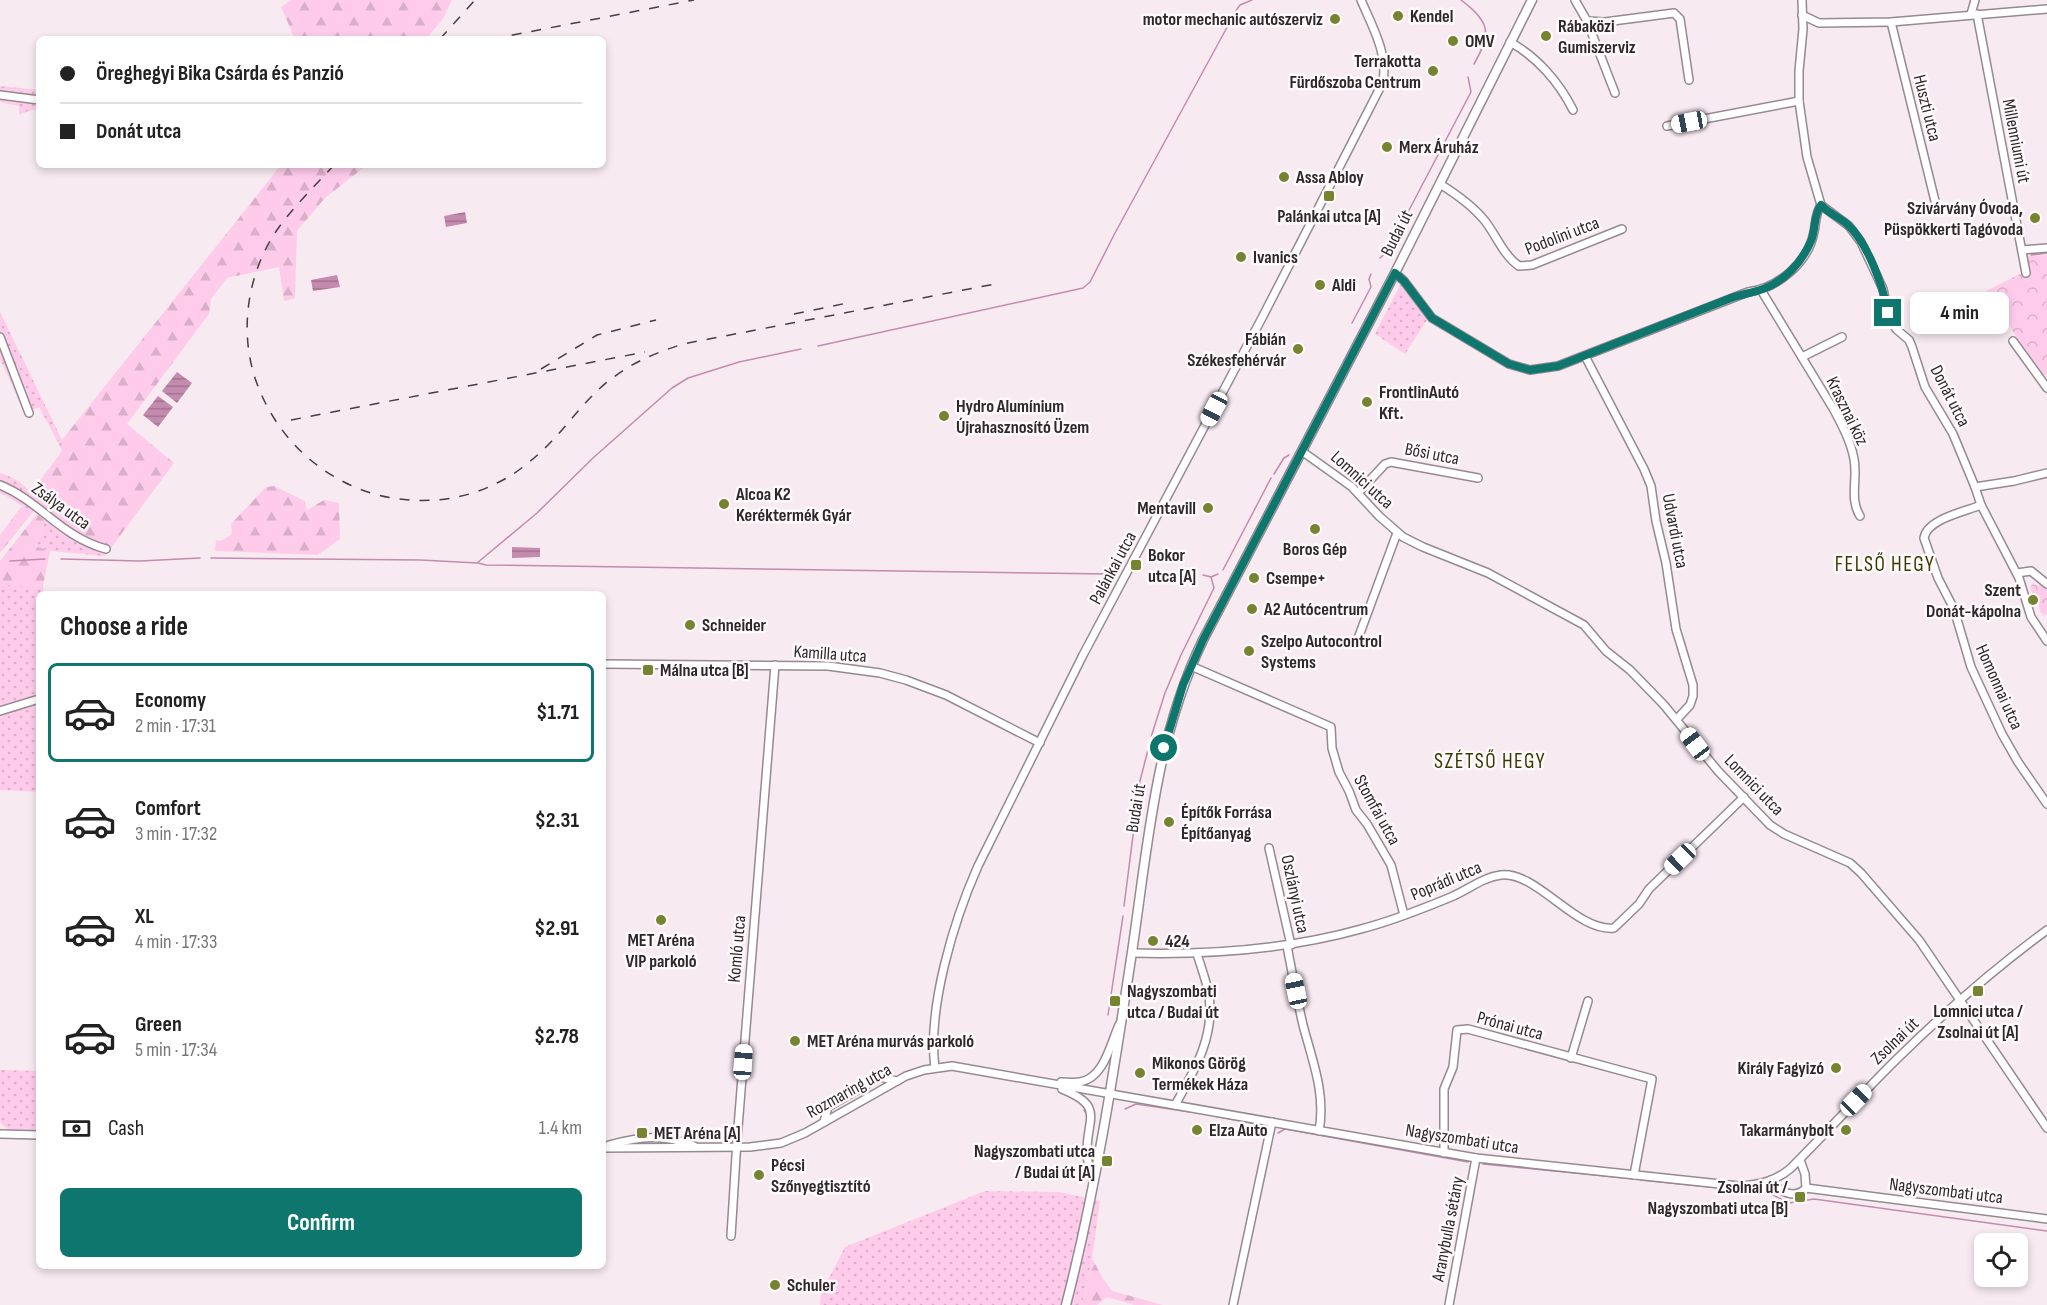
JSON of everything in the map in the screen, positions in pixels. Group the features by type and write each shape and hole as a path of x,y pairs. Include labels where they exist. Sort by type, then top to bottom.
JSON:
{"main road":[{"name":"Budai út","path":"1066,1305 1094,1185 1159,769 1175,710 1203,640 1303,452 1532,0"}],"street":[{"name":"Palánkai utca","path":"935,1068 932,1039 934,1016 945,965 964,902 988,844 1083,655 1258,326 1383,82 1385,67 1382,52 1361,0"},
{"path":"1575,0 1587,21 1615,93"},
{"path":"1395,273 1404,281 1432,318 1515,367 1530,370 1558,366 1718,303 1748,292 1761,290 1786,276 1802,258 1814,232 1816,215 1821,205 1808,157 1799,101 1803,29 1802,0"},
{"path":"1974,14 1975,0"},
{"path":"1803,29 1819,23 1891,22 2047,9"},
{"path":"1587,21 1605,22 1674,13 1680,19 1689,80"},
{"name":"Millenniumi út","path":"1974,14 2026,273"},
{"path":"1802,15 1819,23"},
{"name":"Huszti utca","path":"1891,22 1935,201"},
{"path":"1510,42 1526,52 1556,82 1563,90 1573,110"},
{"path":"0,95 36,100"},
{"path":"1667,126 1799,101"},
{"name":"Podolini utca","path":"1440,184 1483,219 1511,259 1520,266 1525,267 1543,261 1622,229"},
{"name":"Donát utca","path":"1821,205 1849,226 1861,242 1883,288 1888,313 1896,329 1909,340 1924,387 1953,434 1981,505 2017,573 2031,617 2047,641"},
{"path":"2022,250 2047,248"},
{"name":"Krasznai köz","path":"1761,290 1834,410 1854,456 1854,500 1860,516"},
{"path":"0,336 29,413"},
{"path":"1802,357 1842,337"},
{"path":"2013,341 2044,378 2047,387"},
{"name":"Udvardi utca","path":"1585,356 1651,486 1676,629 1693,685 1690,705 1677,719"},
{"name":"Lomnici utca","path":"1303,452 1358,493 1397,533 1423,547 1488,573 1578,621 1606,651 1640,679 1677,719 1718,771 1776,830 1850,863 1919,940 1958,994 2047,1128"},
{"name":"Bősi utca","path":"1358,493 1385,464 1391,462 1478,478"},
{"path":"1975,487 2014,482 2047,473"},
{"name":"Zsálya utca","path":"0,485 15,492 77,538 106,549"},
{"name":"Homonnai utca","path":"1981,505 1932,524 1924,538 1938,578 1954,609 1971,667 2002,734 2024,772 2047,804"},
{"path":"1356,644 1397,533"},
{"path":"2017,573 2031,571 2047,584"},
{"name":"Kamilla utca","path":"606,664 840,667 891,675 946,695 1040,743"},
{"name":"Komló utca","path":"731,1236 775,665"},
{"name":"Stomfai utca","path":"1191,666 1331,727 1332,748 1339,772 1356,810 1391,864 1404,915"},
{"path":"0,711 36,700"},
{"name":"Poprádi utca","path":"1132,953 1197,954 1289,946 1362,929 1453,896 1490,878 1507,875 1522,879 1593,924 1614,928 1639,904 1649,889 1744,797"},
{"name":"Oszlányi utca","path":"1269,848 1301,1014 1319,1081 1321,1109 1319,1131"},
{"name":"Zsolnai út","path":"1772,1180 1785,1174 1800,1160 1880,1076 1960,1000 2047,930"},
{"path":"1175,1105 1197,1066 1207,1036 1209,1002 1197,954"},
{"path":"1571,1058 1588,1001"},
{"path":"1049,1083 1081,1082 1094,1075 1101,1066 1121,1020"},
{"name":"Prónai utca","path":"1444,1153 1444,1089 1453,1067 1457,1030 1460,1029 1476,1031 1652,1079 1634,1175"},
{"name":"Rozmaring utca","path":"606,1146 635,1138 673,1138 700,1148 760,1147 781,1143 897,1081 914,1073 935,1068 958,1067 1108,1093"},
{"path":"824,1122 828,1107 880,1077 897,1081"},
{"path":"1049,1083 1078,1095 1090,1108 1087,1154 1094,1185"},
{"name":"Nagyszombati utca","path":"1108,1093 1476,1158 1739,1186 1772,1180 1779,1190 1785,1192 1798,1193 1806,1188 2047,1219"},
{"path":"1233,1305 1272,1122"},
{"path":"0,1134 36,1135"},
{"name":"Aranybulla sétány","path":"1449,1305 1476,1158"},
{"path":"1800,1160 1806,1174 1806,1188"}],"green space":[{"path":"291,0 452,0 443,19 429,36 294,36 281,7"},
{"path":"0,86 36,90 36,110 19,115 19,106 0,102"},
{"path":"279,168 363,168 325,198 297,231 295,298 284,301 279,267 227,278 211,299 209,314 127,424 174,463 111,548 85,539 35,501 31,493 62,451 59,444"},
{"path":"2047,255 2047,375 2042,375 1986,291 2028,270 2026,256"},
{"path":"1400,285 1427,320 1405,354 1375,334"},
{"path":"0,312 62,440 59,444 39,407 25,413 0,359"},
{"path":"0,473 24,485 30,492 39,504 33,512 0,493"},
{"path":"274,486 305,501 307,510 324,500 339,503 340,539 318,555 215,551 216,540 221,541 232,534 231,524 266,487"},
{"path":"21,507 33,512 0,553 0,535"},
{"path":"43,507 85,539 105,546 105,556 51,551 35,546 45,521 37,514"},
{"path":"37,514 45,521 35,546 50,551 43,586 0,585 0,561"},
{"path":"2033,584 2047,587 2047,614 2042,616 2043,613 2030,587"},
{"path":"0,585 43,586 43,591 36,591 36,792 0,790"},
{"path":"0,1070 36,1071 36,1131 8,1130 0,1122"},
{"path":"985,1191 1059,1192 1100,1201 1092,1258 1082,1305 820,1305 821,1294 845,1247"},
{"path":"1092,1258 1112,1291 1163,1305 1134,1305 1107,1297 1097,1305 1082,1305"}],"shaded area":[{"path":"465,212 467,223 446,227 444,216"},
{"path":"337,275 340,287 313,291 311,280"},
{"path":"177,372 192,383 177,403 162,391"},
{"path":"158,396 173,407 158,427 143,415"},
{"path":"512,547 540,548 540,557 512,558"}],"waterway":[{"path":"818,346 1083,288 1090,282 1237,9 1240,5 1252,0"},
{"path":"1461,0 1478,15 1485,29 1484,44 1474,64"},
{"path":"1380,258 1387,252 1471,92 1468,77"},
{"path":"2031,255 2047,253"},
{"path":"1352,323 1371,287 1369,279 1371,274"},
{"path":"211,558 421,560 477,563 537,513 593,458 672,388 688,378 739,362 801,349"},
{"path":"1274,474 1284,458 1289,455"},
{"path":"1223,570 1271,478"},
{"path":"61,559 140,561 200,558"},
{"path":"10,561 45,559"},
{"path":"478,563 486,565 1110,574"},
{"path":"1211,577 1218,574"},
{"path":"1124,906 1140,781 1152,734 1165,693 1181,655 1214,588 1211,577 1203,575"},
{"path":"1108,1015 1123,916"},
{"path":"1125,1109 1136,1104 1190,1112"},
{"path":"1084,1110 1088,1116"},
{"path":"1214,1116 1256,1124 1262,1130"},
{"path":"1278,1133 1285,1129 1468,1162"},
{"path":"1483,1164 1635,1179"},
{"path":"1641,1180 1769,1193 1789,1203 1814,1199 2047,1231"}],"railway":[{"path":"443,36 475,0"},
{"path":"508,36 694,0"},
{"path":"331,168 283,221 259,264 253,282 247,321 250,359 261,394 278,425 289,439 328,473 362,490 381,496 441,500 479,491 497,483 518,471 536,456 605,384 638,362 674,347 995,284"},
{"path":"794,314 852,302"},
{"path":"541,369 597,335 656,320"},
{"path":"291,420 645,352"}],"place":[{"name":"Kendel","path":"1398,16"},
{"name":"motor mechanic autószerviz","path":"1335,19"},
{"name":"Rábaközi Gumiszerviz","path":"1546,36"},
{"name":"OMV","path":"1453,41"},
{"name":"Terrakotta Fürdőszoba Centrum","path":"1433,71"},
{"name":"Merx Áruház","path":"1387,147"},
{"name":"Assa Abloy","path":"1284,177"},
{"name":"Palánkai utca [A]","path":"1329,196"},
{"name":"Szivárvány Óvoda, Püspökkerti Tagóvoda","path":"2035,218"},
{"name":"Ivanics","path":"1241,257"},
{"name":"Aldi","path":"1320,285"},
{"name":"Fábián Székesfehérvár","path":"1298,349"},
{"name":"FrontlinAutó Kft.","path":"1367,402"},
{"name":"Hydro Alumínium Újrahasznosító Üzem","path":"944,416"},
{"name":"Alcoa K2 Keréktermék Gyár","path":"724,504"},
{"name":"Mentavill","path":"1208,508"},
{"name":"Boros Gép","path":"1315,529"},
{"name":"Bokor utca [A]","path":"1136,565"},
{"name":"Csempe+","path":"1254,578"},
{"name":"Szent Donát-kápolna","path":"2033,600"},
{"name":"A2 Autócentrum","path":"1252,609"},
{"name":"Schneider","path":"690,625"},
{"name":"Szelpo Autocontrol Systems","path":"1249,651"},
{"name":"Málna utca [B]","path":"648,670"},
{"name":"Építők Forrása Építőanyag","path":"1169,822"},
{"name":"MET Aréna VIP parkoló","path":"661,920"},
{"name":"424","path":"1153,941"},
{"name":"Lomnici utca / Zsolnai út [A]","path":"1978,991"},
{"name":"Nagyszombati utca / Budai út","path":"1115,1001"},
{"name":"MET Aréna murvás parkoló","path":"795,1041"},
{"name":"Király Fagyizó","path":"1836,1068"},
{"name":"Mikonos Görög Termékek Háza","path":"1140,1073"},
{"name":"Elza Auto","path":"1197,1130"},
{"name":"Takarmánybolt","path":"1846,1130"},
{"name":"MET Aréna [A]","path":"642,1133"},
{"name":"Nagyszombati utca / Budai út [A]","path":"1107,1161"},
{"name":"Pécsi Szőnyegtisztító","path":"759,1175"},
{"name":"Zsolnai út / Nagyszombati utca [B]","path":"1800,1197"},
{"name":"Schuler","path":"775,1285"}],"district":[{"name":"FELSŐ HEGY","path":"1885,564"},
{"name":"SZÉTSŐ HEGY","path":"1490,761"}],"route":[{"path":"1164,748 1183,685 1196,654 1395,273 1404,281 1432,318 1509,364 1530,370 1558,366 1731,298 1770,286 1786,276 1802,258 1811,242 1816,215 1821,205 1842,219 1856,233 1883,288 1888,313"}]}
